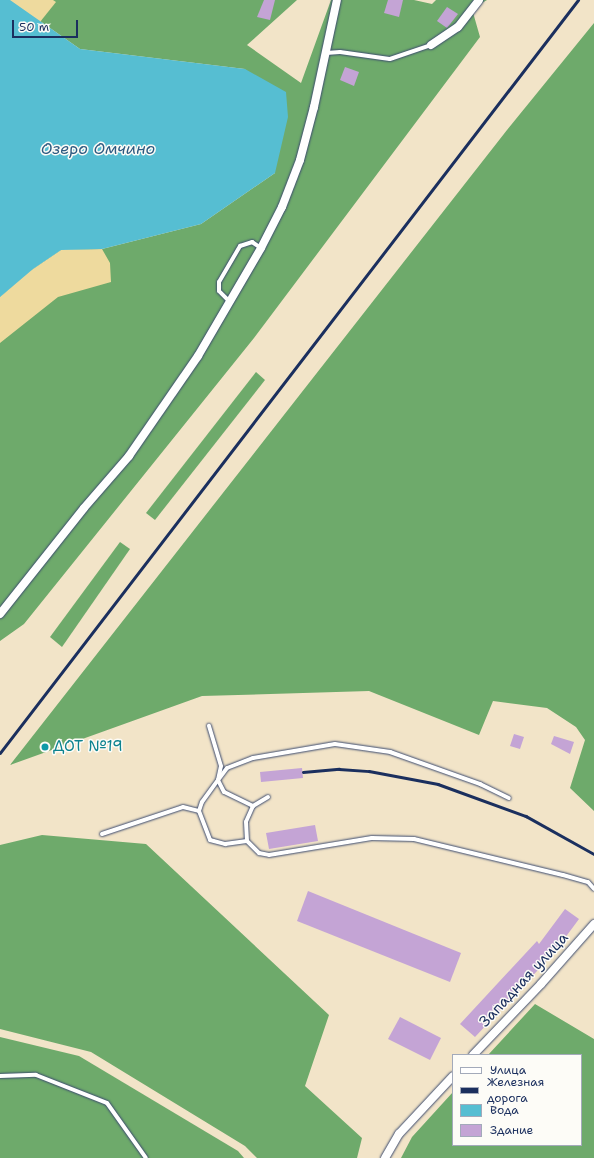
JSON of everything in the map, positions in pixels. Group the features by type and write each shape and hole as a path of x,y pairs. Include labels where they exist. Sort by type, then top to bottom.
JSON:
{"street":[{"path":"0,614 84,508 129,456 198,356 261,248 282,207 300,160 326,53 337,0"},
{"path":"431,45 458,26 478,0"},
{"name":"Западная улица","path":"474,1054 541,984 594,924"},
{"path":"385,1158 399,1134 452,1077"}],"lane":[{"path":"326,53 340,52 390,59 431,45"},
{"path":"229,301 219,291 220,282 240,246 252,242 261,248"},
{"path":"209,726 219,754 221,766 218,780 224,792 253,806"},
{"path":"247,841 225,844 210,840 198,811 202,802 227,768 253,758 335,744 390,752 480,784 509,798"},
{"path":"268,797 253,806 246,822 247,841 259,853 269,856 372,838 414,839 575,878 588,882 594,889"},
{"path":"102,834 183,807 198,811"},
{"path":"0,1076 36,1075 107,1104 146,1158"}],"green space":[{"path":"10,0 297,0 247,45 301,83 331,0 414,0 432,4 436,0 487,0 472,9 480,37 254,338 24,624 0,641 0,297 33,269 61,250 102,249 201,224 275,173 245,69 80,49"},
{"path":"594,23 594,811 570,788 585,740 576,727 547,708 493,701 479,735 369,691 202,696 10,765 507,130"},
{"path":"256,372 265,380 155,520 146,513"},
{"path":"120,542 130,549 62,647 50,637"},
{"path":"42,835 146,844 329,1015 305,1086 362,1138 357,1158 257,1158 245,1146 91,1052 0,1029 0,845"},
{"path":"535,1004 594,1039 594,1158 401,1158 412,1137 452,1093 452,1146 582,1146 582,1054 489,1054"},
{"path":"0,1037 79,1056 238,1151 244,1158 0,1158"}],"sand":[{"path":"9,0 53,0 56,2 40,22"},
{"path":"102,249 110,263 111,282 58,297 0,343 0,297 30,271 61,250"}],"water":[{"name":"Озеро Омчино","path":"0,0 10,0 80,49 245,69 286,92 288,117 275,173 201,224 102,249 61,250 33,269 0,297"}],"building":[{"path":"264,0 275,0 270,20 257,17"},
{"path":"388,0 403,0 399,17 384,13"},
{"path":"447,7 458,14 447,28 437,21"},
{"path":"345,67 359,72 354,86 340,80"},
{"path":"514,734 524,737 520,749 510,746"},
{"path":"554,736 574,742 570,754 551,744"},
{"path":"302,768 303,778 261,782 260,772"},
{"path":"315,825 318,841 269,849 266,833"},
{"path":"308,891 461,953 450,982 297,921"},
{"path":"565,909 579,919 553,954 475,1037 460,1024 537,941 539,944"},
{"path":"400,1017 441,1038 430,1060 388,1039"}],"railway":[{"path":"0,753 578,0"},
{"path":"303,772 339,769 369,771 438,784 526,816 594,854"}],"place":[{"name":"ДОТ №19","path":"45,747"}]}
